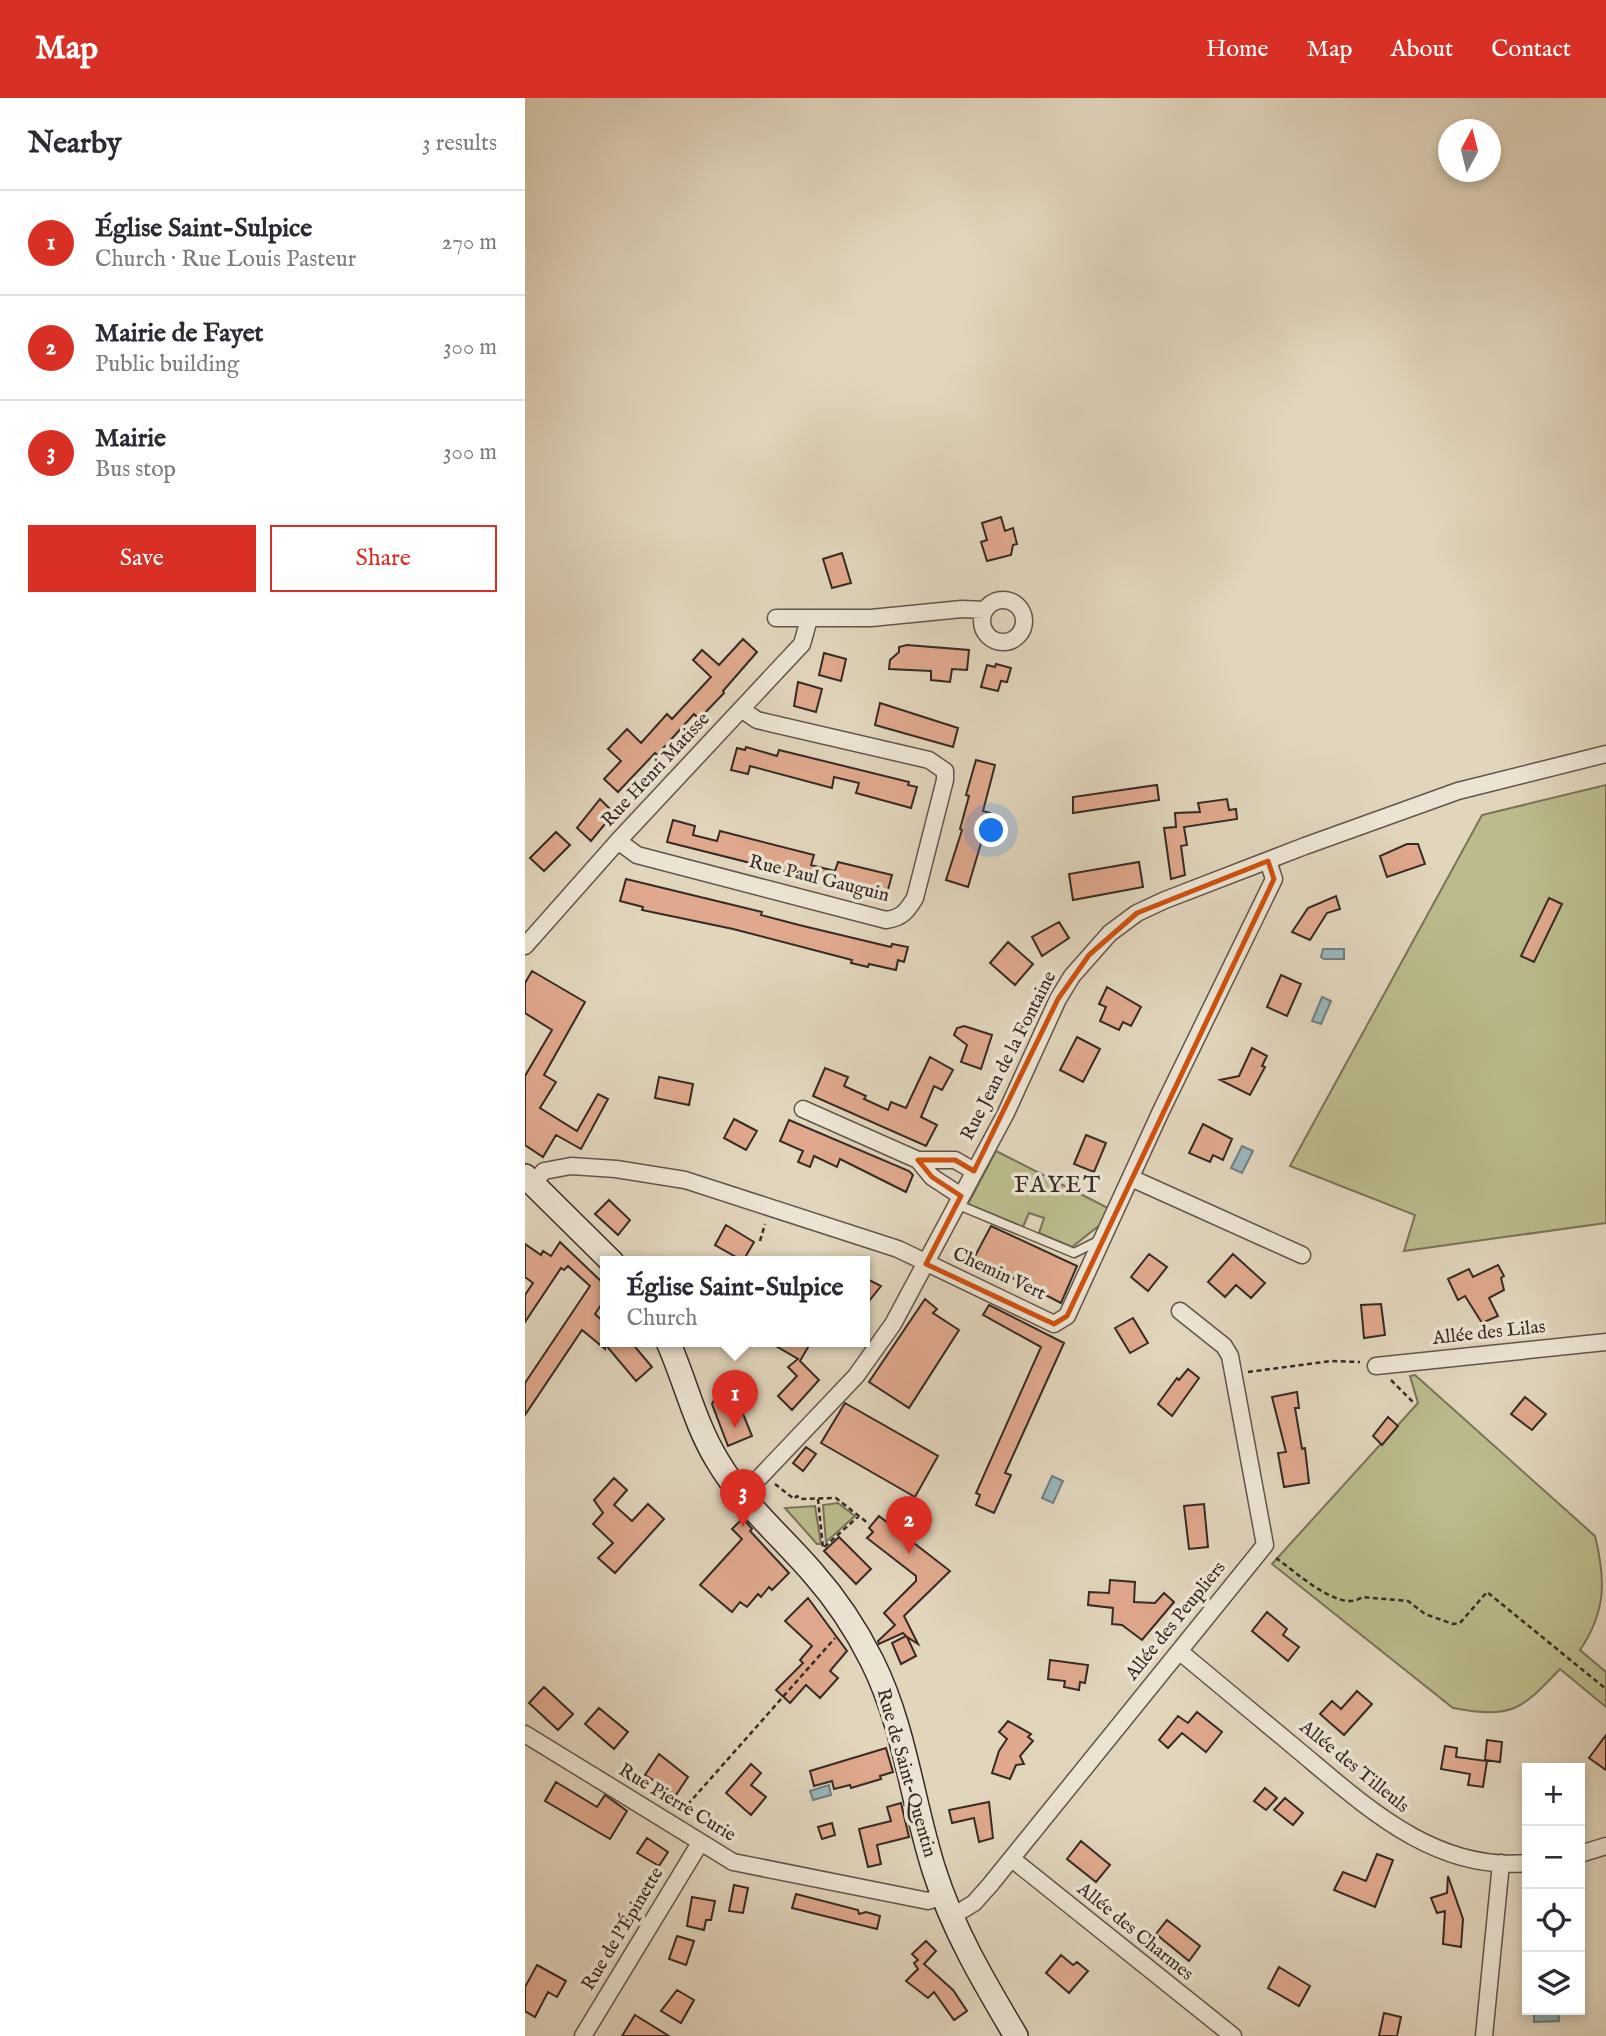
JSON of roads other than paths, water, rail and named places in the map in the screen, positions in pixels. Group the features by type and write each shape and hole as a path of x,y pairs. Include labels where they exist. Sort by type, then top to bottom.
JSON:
{"main road":[{"path":"529,1180 606,1256"},
{"name":"Rue de Saint-Quentin","path":"671,1347 716,1460 743,1495 813,1574 845,1617 874,1665 889,1702 947,1907 978,1972 1016,2036"}],"street":[{"path":"776,618 871,618 962,609 984,610"},
{"name":"Rue Henri Matisse","path":"525,946 618,841 802,644 809,619"},
{"name":"Rue Paul Gauguin","path":"618,841 637,855 886,920 897,918 907,911 915,898 946,780 945,771 929,760 757,720 741,709"},
{"name":"Rue Jean de la Fontaine","path":"743,1495 856,1376 893,1324 1006,1113 1058,999 1089,955 1110,933 1137,913 1458,791 1606,754"},
{"name":"Chemin Vert","path":"926,1264 1054,1324 1067,1316 1274,879 1268,861"},
{"path":"803,1109 918,1160 955,1160 974,1171"},
{"path":"918,1160 932,1177 959,1200"},
{"path":"529,1180 544,1171 571,1166 616,1168 685,1181 759,1212 898,1249 926,1264"},
{"path":"1131,1178 1302,1255"},
{"name":"Allée des Peupliers","path":"947,1907 974,1903 1265,1545 1234,1373 1224,1346 1180,1311"},
{"name":"Allée des Lilas","path":"1376,1366 1606,1342"},
{"name":"Allée des Tilleuls","path":"1179,1651 1366,1806 1403,1833 1449,1852 1501,1863 1522,1863"},
{"name":"Rue Pierre Curie","path":"525,1734 733,1862 947,1907"},
{"name":"Rue de l'Épinette","path":"583,2036 700,1843"},
{"path":"1585,1852 1606,1846"},
{"name":"Allée des Charmes","path":"1011,1858 1233,2036"},
{"path":"1485,2036 1501,1863"}],"lane":[{"path":"959,1200 1074,1253 1103,1239"}],"water":[{"path":"1323,949 1344,949 1344,959 1324,959 1321,957"},
{"path":"1322,997 1331,1001 1321,1024 1312,1021"},
{"path":"1242,1146 1253,1151 1242,1173 1231,1168"},
{"path":"1052,1476 1063,1481 1053,1503 1042,1498"},
{"path":"829,1785 831,1795 813,1800 810,1791"},
{"path":"1534,2015 1558,2015 1559,2021 1534,2022"}],"place":[{"name":"Église Saint-Sulpice","path":"735,1428"},
{"name":"Mairie","path":"743,1527"},
{"name":"Mairie de Fayet","path":"909,1554"}],"district":[{"name":"FAYET","path":"1058,1185"}]}
